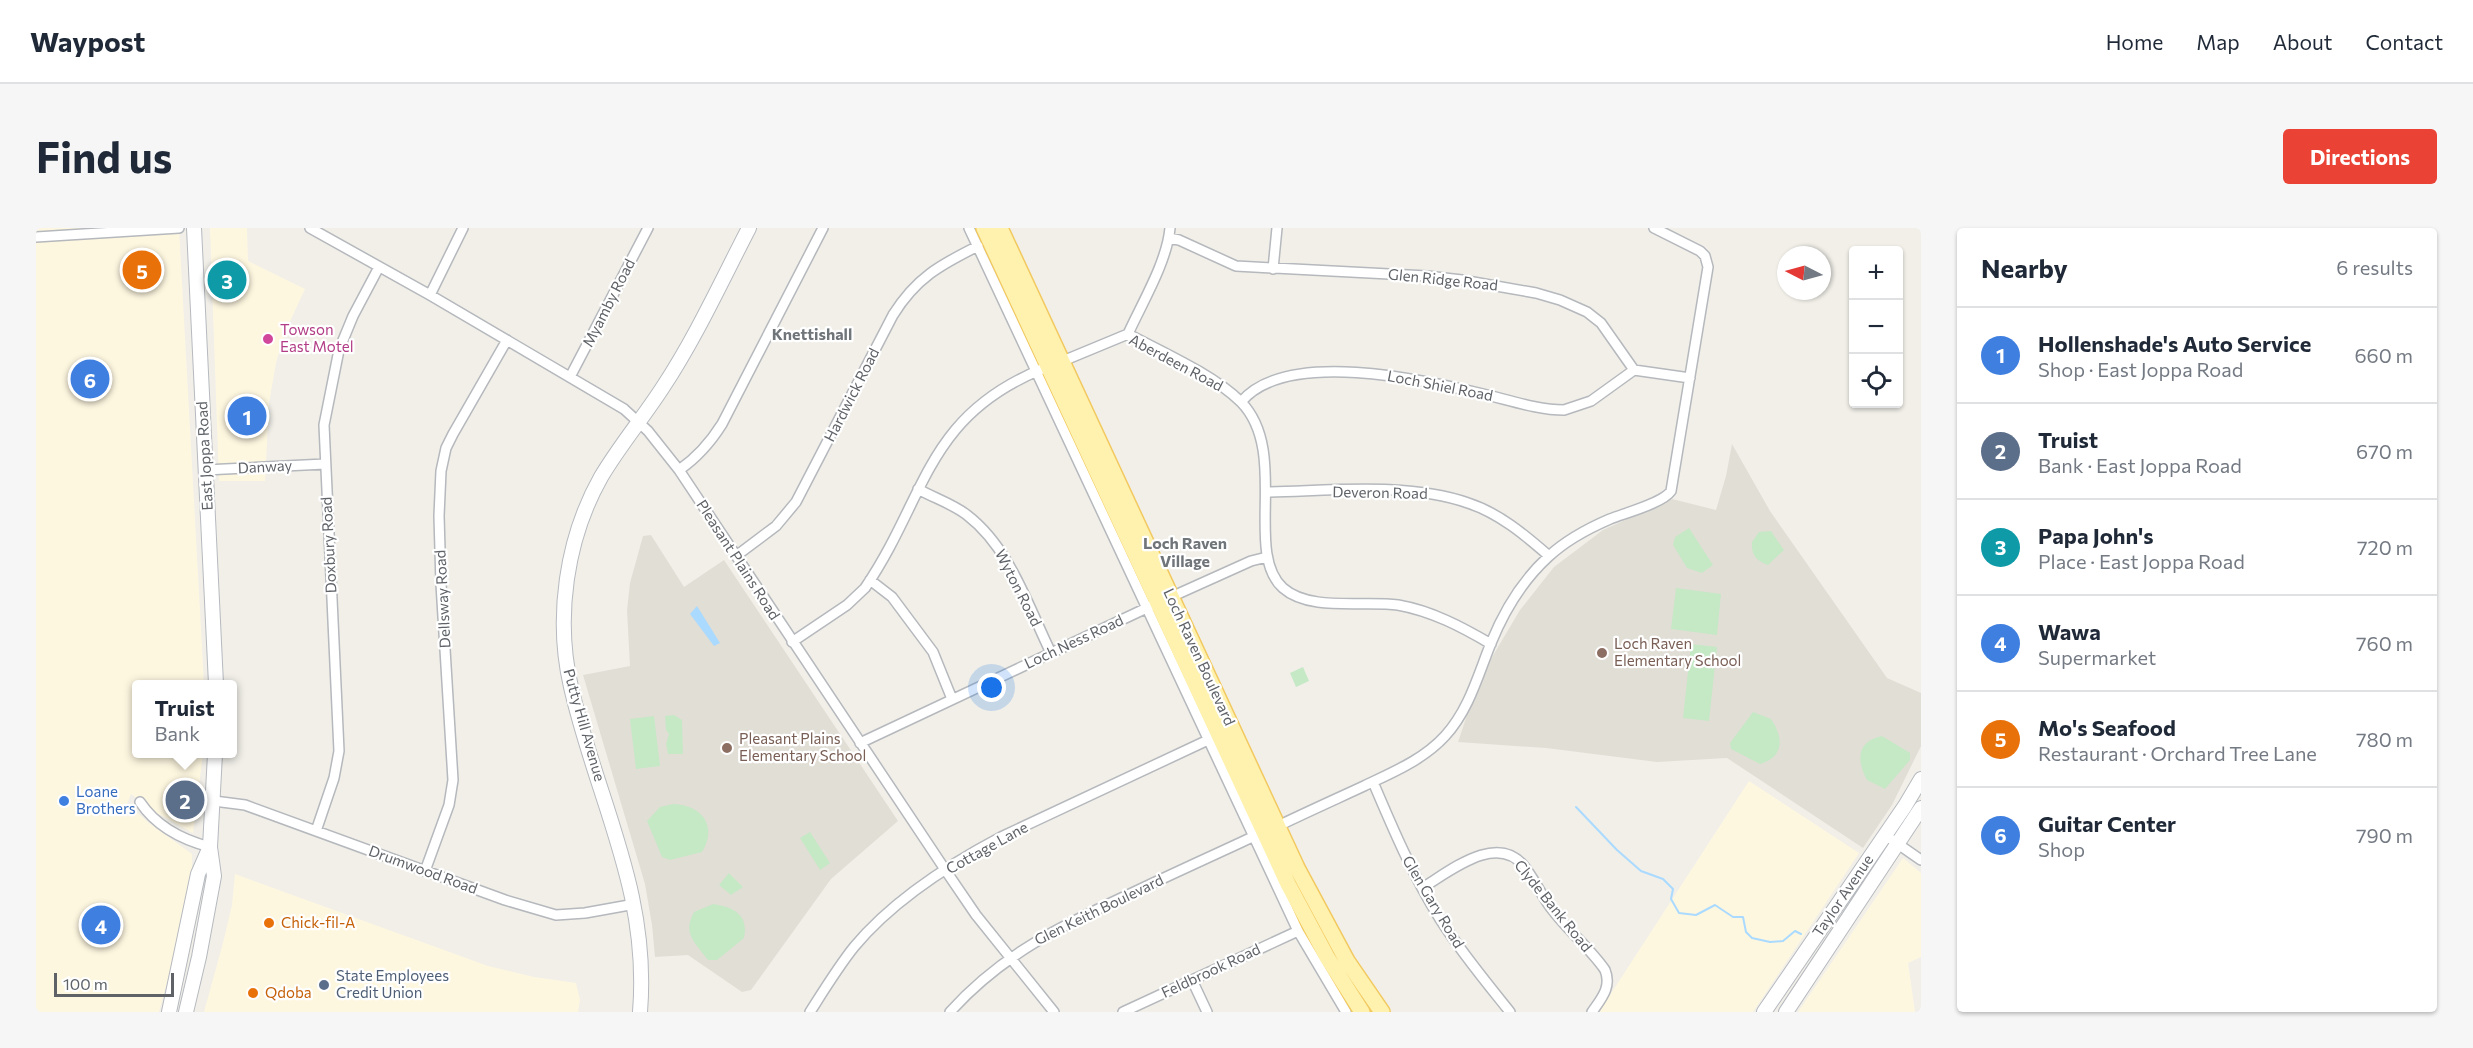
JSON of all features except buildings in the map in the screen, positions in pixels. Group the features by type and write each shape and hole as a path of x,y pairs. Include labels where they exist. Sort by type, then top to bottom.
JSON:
{"main road":[{"name":"East Joppa Road","path":"194,228 216,680"},
{"name":"Putty Hill Avenue","path":"640,1012 641,951 635,904 574,702 566,662 564,630 567,576 579,528 601,478 689,344 748,228"},
{"name":"Loch Raven Boulevard","path":"984,228 1315,937 1362,1012"},
{"name":"Loch Raven Boulevard","path":"1000,228 1049,366"},
{"path":"186,1012 214,876 210,847 215,758"},
{"name":"Taylor Avenue","path":"1764,1012 1921,779"},
{"name":"Taylor Avenue","path":"1786,1012 1921,808"},
{"name":"Loch Raven Boulevard","path":"1265,831 1382,1012"},
{"path":"169,1012 198,874 210,847"},
{"path":"1811,974 1808,962 1826,933 1831,914"}],"street":[{"path":"36,237 179,228"},
{"name":"Pleasant Plains Road","path":"310,228 507,340 639,421 679,470 946,871 1009,958 1054,1012"},
{"path":"430,295 463,228"},
{"name":"Myamby Road","path":"570,378 648,228"},
{"path":"679,470 698,456 711,442 722,424 823,228"},
{"name":"Loch Raven Boulevard","path":"969,228 1049,366 1158,603 1208,740 1265,831 1298,931 1346,1012"},
{"path":"1128,334 1152,284 1169,238 1170,228"},
{"path":"1273,268 1277,228"},
{"path":"1635,370 1690,378 1708,273 1705,256 1692,246 1654,228"},
{"name":"Glen Ridge Road","path":"1169,238 1179,240 1236,266 1328,269 1454,279 1536,293 1560,300 1587,312 1601,323 1635,370"},
{"name":"Hardwick Road","path":"736,556 776,526 796,502 893,315 910,290 932,270 978,246"},
{"name":"Doxbury Road","path":"316,831 334,778 339,751 324,425 339,350 353,316 379,267"},
{"name":"Aberdeen Road","path":"792,642 847,605 870,580 946,440 966,417 989,397 1049,366 1128,334 1215,382 1241,402 1252,419 1261,442 1266,492 1267,557 1274,578 1281,586 1297,597 1314,602 1399,606 1434,615 1491,644"},
{"name":"Dellsway Road","path":"425,871 449,805 453,780 439,516 442,461 453,434 507,340"},
{"name":"Loch Shiel Road","path":"1241,402 1257,387 1278,378 1300,374 1345,372 1386,376 1543,408 1564,410 1591,401 1635,370"},
{"name":"Glen Keith Boulevard","path":"950,1012 966,994 1009,958 1052,931 1373,782 1415,761 1446,736 1466,704 1491,644 1516,595 1549,556 1598,525 1668,495 1672,486 1690,378"},
{"name":"Danway","path":"205,470 325,464"},
{"name":"Wyton Road","path":"918,489 965,514 995,543 1010,567 1051,653"},
{"name":"Deveron Road","path":"1266,492 1399,490 1431,493 1470,503 1486,511 1527,536 1549,556"},
{"name":"Loch Ness Road","path":"860,743 1158,603 1251,561 1267,557"},
{"path":"870,580 892,597 933,652 952,699"},
{"name":"Cottage Lane","path":"810,1012 841,964 869,930 899,902 1001,837 1208,740"},
{"name":"Glen Gary Road","path":"1373,782 1399,843 1422,888 1462,951 1510,1012"},
{"name":"Drumwood Road","path":"214,801 245,805 505,900 556,915 585,913 635,904"},
{"path":"140,802 153,818 167,828 194,843 210,847"},
{"path":"1885,835 1921,860"},
{"name":"Clyde Bank Road","path":"1422,888 1483,854 1503,853 1514,857 1524,865 1552,910 1605,970 1608,979 1607,988 1592,1012"},
{"name":"Feldbrook Road","path":"1123,1012 1298,931"},
{"path":"1192,980 1206,1012"}],"shaded area":[{"path":"36,228 179,228 204,680 132,680 132,758 202,758 193,833 155,812 131,794 127,804 192,854 192,869 179,938 159,1012 36,1012"},
{"path":"210,228 247,228 248,261 305,289 285,332 276,363 269,403 265,481 219,481"},
{"path":"1732,444 1770,511 1887,678 1921,693 1921,746 1892,805 1863,848 1727,758 1657,762 1546,748 1458,742 1479,679 1520,610 1554,567 1603,530 1672,499 1716,510"},
{"name":"Pleasant Plains Elementary School","path":"651,535 684,587 724,560 898,821 831,879 751,990 742,992 688,955 655,957 645,884 583,675 630,666 627,610 630,583 643,536"},
{"path":"1749,781 1859,853 1753,1012 1599,1012"},
{"path":"1903,858 1921,873 1921,957 1908,963 1915,1012 1798,1012"},
{"path":"235,874 488,966 534,977 576,983 580,1000 578,1012 204,1012 232,905"}],"green space":[{"path":"1689,528 1713,565 1702,573 1687,568 1673,545 1675,537"},
{"path":"1771,531 1784,550 1768,565 1755,557 1752,542 1759,532"},
{"path":"1676,588 1721,594 1717,635 1671,629"},
{"path":"1691,644 1717,647 1709,721 1683,718"},
{"path":"1303,667 1309,681 1296,687 1290,673"},
{"path":"1753,712 1771,719 1780,740 1774,757 1760,764 1731,749 1730,743"},
{"path":"674,715 682,720 683,754 668,754 666,744 669,734 666,730 665,716"},
{"path":"654,716 660,766 636,769 630,719"},
{"path":"1882,736 1910,753 1910,760 1885,789 1867,780 1860,759 1863,747 1868,742"},
{"path":"673,804 692,808 699,813 708,826 708,834 707,843 702,852 670,860 662,857 647,821 660,807"},
{"path":"810,832 830,863 820,870 800,838"},
{"path":"729,873 743,887 731,895 719,885"},
{"path":"713,904 727,907 738,914 742,918 745,930 744,938 717,960 708,960 692,938 689,926 694,912"}],"water":[{"path":"697,606 720,643 714,646 690,614"}],"waterway":[{"path":"1576,807 1617,850 1641,871 1663,879 1673,889 1671,899 1679,913 1696,915 1715,905 1733,917 1743,917 1746,932 1752,938 1770,942 1783,941 1795,931 1801,934"}],"place":[{"name":"Mo's Seafood","path":"142,270"},
{"name":"Papa John's","path":"227,280"},
{"name":"Towson East Motel","path":"268,339"},
{"name":"Guitar Center","path":"90,379"},
{"name":"Hollenshade's Auto Service","path":"247,416"},
{"name":"Loch Raven Elementary School","path":"1602,653"},
{"name":"Pleasant Plains Elementary School","path":"727,748"},
{"name":"Truist","path":"185,800"},
{"name":"Loane Brothers","path":"64,801"},
{"name":"Chick-fil-A","path":"269,923"},
{"name":"Wawa","path":"101,925"},
{"name":"State Employees Credit Union","path":"324,985"},
{"name":"Qdoba","path":"253,993"}],"district":[{"name":"Knettishall","path":"812,334"},
{"name":"Loch Raven Village","path":"1185,552"}]}
